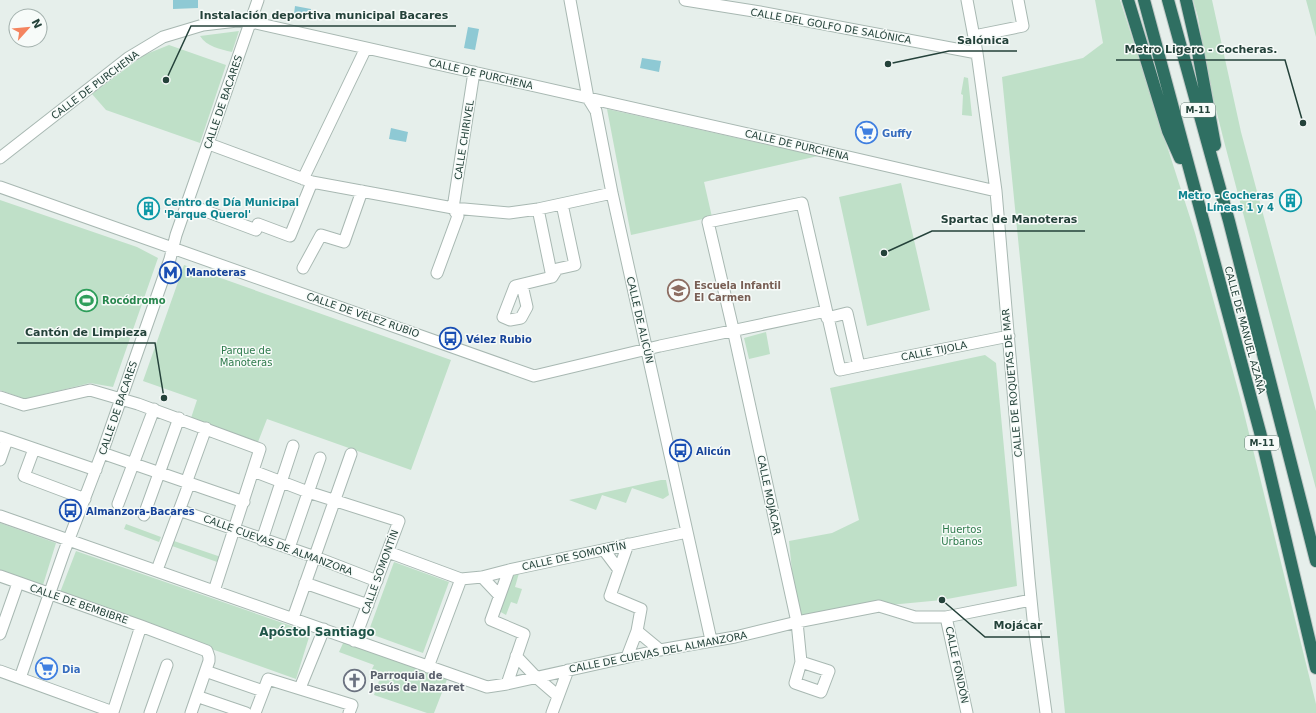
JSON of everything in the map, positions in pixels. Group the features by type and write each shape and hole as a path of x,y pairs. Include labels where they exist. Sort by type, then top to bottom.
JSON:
{"highway":[{"path":"1128,0 1168,131 1197,196"},
{"name":"CALLE DE MANUEL AZAÑA","path":"1144,0 1258,424 1316,668"},
{"name":"CALLE DE MANUEL AZAÑA","path":"1168,0 1229,221 1316,561"},
{"path":"1186,0 1198,52 1229,221"}],"street":[{"name":"CALLE DE BACARES","path":"20,678 122,398 174,249 176,235 258,0"},
{"name":"CALLE DE ALICÚN","path":"570,0 588,98 596,111 612,193 711,640"},
{"name":"CALLE DEL GOLFO DE SALÓNICA","path":"685,0 748,5 977,53"},
{"name":"CALLE DE ROQUETAS DE MAR","path":"967,0 977,53 996,191 1031,600 1046,713"},
{"path":"974,36 1023,26 1018,0"},
{"name":"CALLE DE PURCHENA","path":"0,158 128,58 163,38 203,25 251,22 996,191"},
{"path":"187,204 256,230 258,224 290,236 307,180 366,48"},
{"name":"CALLE CHIRIVEL","path":"437,273 458,216 453,208 474,72"},
{"path":"209,144 307,180 453,208 508,213 538,209 612,193"},
{"name":"CALLE DE VÉLEZ RUBIO","path":"0,187 534,376 647,348 733,329 826,314 847,313 859,366"},
{"path":"303,268 321,235 344,242 362,191"},
{"path":"733,329 708,222 802,203 826,314"},
{"path":"522,285 552,277 557,269 575,265 562,204"},
{"path":"538,209 552,277"},
{"name":"CALLE TIJOLA","path":"826,314 840,370 1009,336"},
{"name":"CALLE MOJÁCAR","path":"733,329 797,622 801,662"},
{"path":"0,397 24,405 90,390 122,398 154,409 260,449 214,591"},
{"path":"118,504 154,409"},
{"path":"144,515 179,418"},
{"path":"157,570 180,510 187,483 206,428"},
{"path":"0,460 3,439 96,470"},
{"path":"262,540 293,446"},
{"path":"34,449 24,476 85,499"},
{"path":"102,453 159,474 244,502"},
{"path":"293,618 351,454"},
{"path":"289,548 320,458"},
{"name":"CALLE SOMONTÍN","path":"253,472 308,492 398,521 388,552 354,641"},
{"name":"CALLE CUEVAS DE ALMANZORA","path":"180,510 262,540 315,557 377,581"},
{"name":"CALLE DE CUEVAS DEL ALMANZORA","path":"0,516 487,687 507,684 660,650 735,637 797,622 879,606 915,617 946,617 1031,600"},
{"name":"CALLE DE SOMONTÍN","path":"388,552 461,579 482,577 687,532"},
{"path":"627,657 637,632 641,609 610,596 628,544"},
{"path":"604,550 619,570"},
{"path":"507,684 524,634 490,620 509,570"},
{"name":"CALLE DE BEMBIBRE","path":"0,576 207,651 209,661 191,713"},
{"path":"482,577 499,595"},
{"path":"428,667 461,579"},
{"name":"CALLE DE BEMBIBRE","path":"0,634 18,583"},
{"path":"305,583 368,605"},
{"name":"CALLE FONDÓN","path":"946,617 967,713"},
{"path":"0,671 114,712 141,626"},
{"path":"300,688 324,629"},
{"path":"637,632 660,650"},
{"path":"516,656 536,677 558,696"},
{"path":"150,713 167,664"},
{"path":"552,713 568,670"},
{"path":"211,673 263,691"},
{"path":"255,713 268,679 352,705 349,713"},
{"path":"202,698 246,713"}],"green space":[{"path":"1095,0 1120,0 1195,233 1240,397 1316,704 1316,713 1065,713 1002,77 1083,58 1103,43"},
{"path":"1193,0 1212,0 1241,132 1316,411 1316,489 1208,78 1198,17"},
{"path":"1306,0 1316,0 1316,37"},
{"path":"239,31 232,52 218,49 206,43 200,36"},
{"path":"169,45 226,65 200,143 106,110 92,94 144,55"},
{"path":"964,77 968,78 972,116 962,115 963,95 961,94"},
{"path":"607,109 818,156 704,182 712,217 631,235"},
{"path":"901,183 930,310 867,326 839,197"},
{"path":"0,200 137,247 158,258 113,387 90,383 25,399 0,390"},
{"name":"Parque de Manoteras","path":"184,265 451,360 411,470 267,419 258,442 191,418 197,400 143,381"},
{"path":"766,332 770,354 749,359 744,338"},
{"name":"Huertos Urbanos","path":"985,355 996,363 1017,586 942,600 879,606 797,622 789,541 832,533 859,520 830,388"},
{"path":"666,480 669,495 663,499 632,488 626,503 602,495 596,510 569,500"},
{"path":"0,523 56,543 43,585 0,570"},
{"path":"126,524 161,537 159,542 124,529"},
{"path":"174,541 221,557 220,563 172,546"},
{"path":"76,551 306,631 310,634 296,679 59,595"},
{"path":"394,562 449,582 423,653 368,633"},
{"path":"519,573 515,587 522,589 517,604 511,602 506,615 499,611 511,574"},
{"path":"344,641 448,677 434,713 427,713 374,695 380,678 369,675 374,665 339,652"}],"water":[{"path":"173,0 198,0 198,8 173,9"},
{"path":"295,6 311,9 310,17 294,14"},
{"path":"468,27 479,29 475,50 464,48"},
{"path":"642,58 661,61 659,72 640,68"},
{"path":"391,128 408,132 406,142 389,139"}],"place":[{"name":"Salónica","path":"888,64"},
{"name":"Instalación deportiva municipal Bacares","path":"166,80"},
{"name":"Metro Ligero - Cocheras.","path":"1303,123"},
{"name":"Guffy","path":"866,133"},
{"name":"Metro - Cocheras Líneas 1 y 4","path":"1290,201"},
{"name":"Centro de Día Municipal 'Parque Querol'","path":"149,208"},
{"name":"Spartac de Manoteras","path":"884,253"},
{"name":"Manoteras","path":"170,272"},
{"name":"Escuela Infantil El Carmen","path":"678,291"},
{"name":"Rocódromo","path":"87,300"},
{"name":"Vélez Rubio","path":"451,339"},
{"name":"Cantón de Limpieza","path":"164,398"},
{"name":"Alicún","path":"680,451"},
{"name":"Almanzora-Bacares","path":"70,511"},
{"name":"Mojácar","path":"942,600"},
{"name":"Dia","path":"47,669"},
{"name":"Parroquia de Jesús de Nazaret","path":"355,681"}],"district":[{"name":"Apóstol Santiago","path":"317,632"}]}
